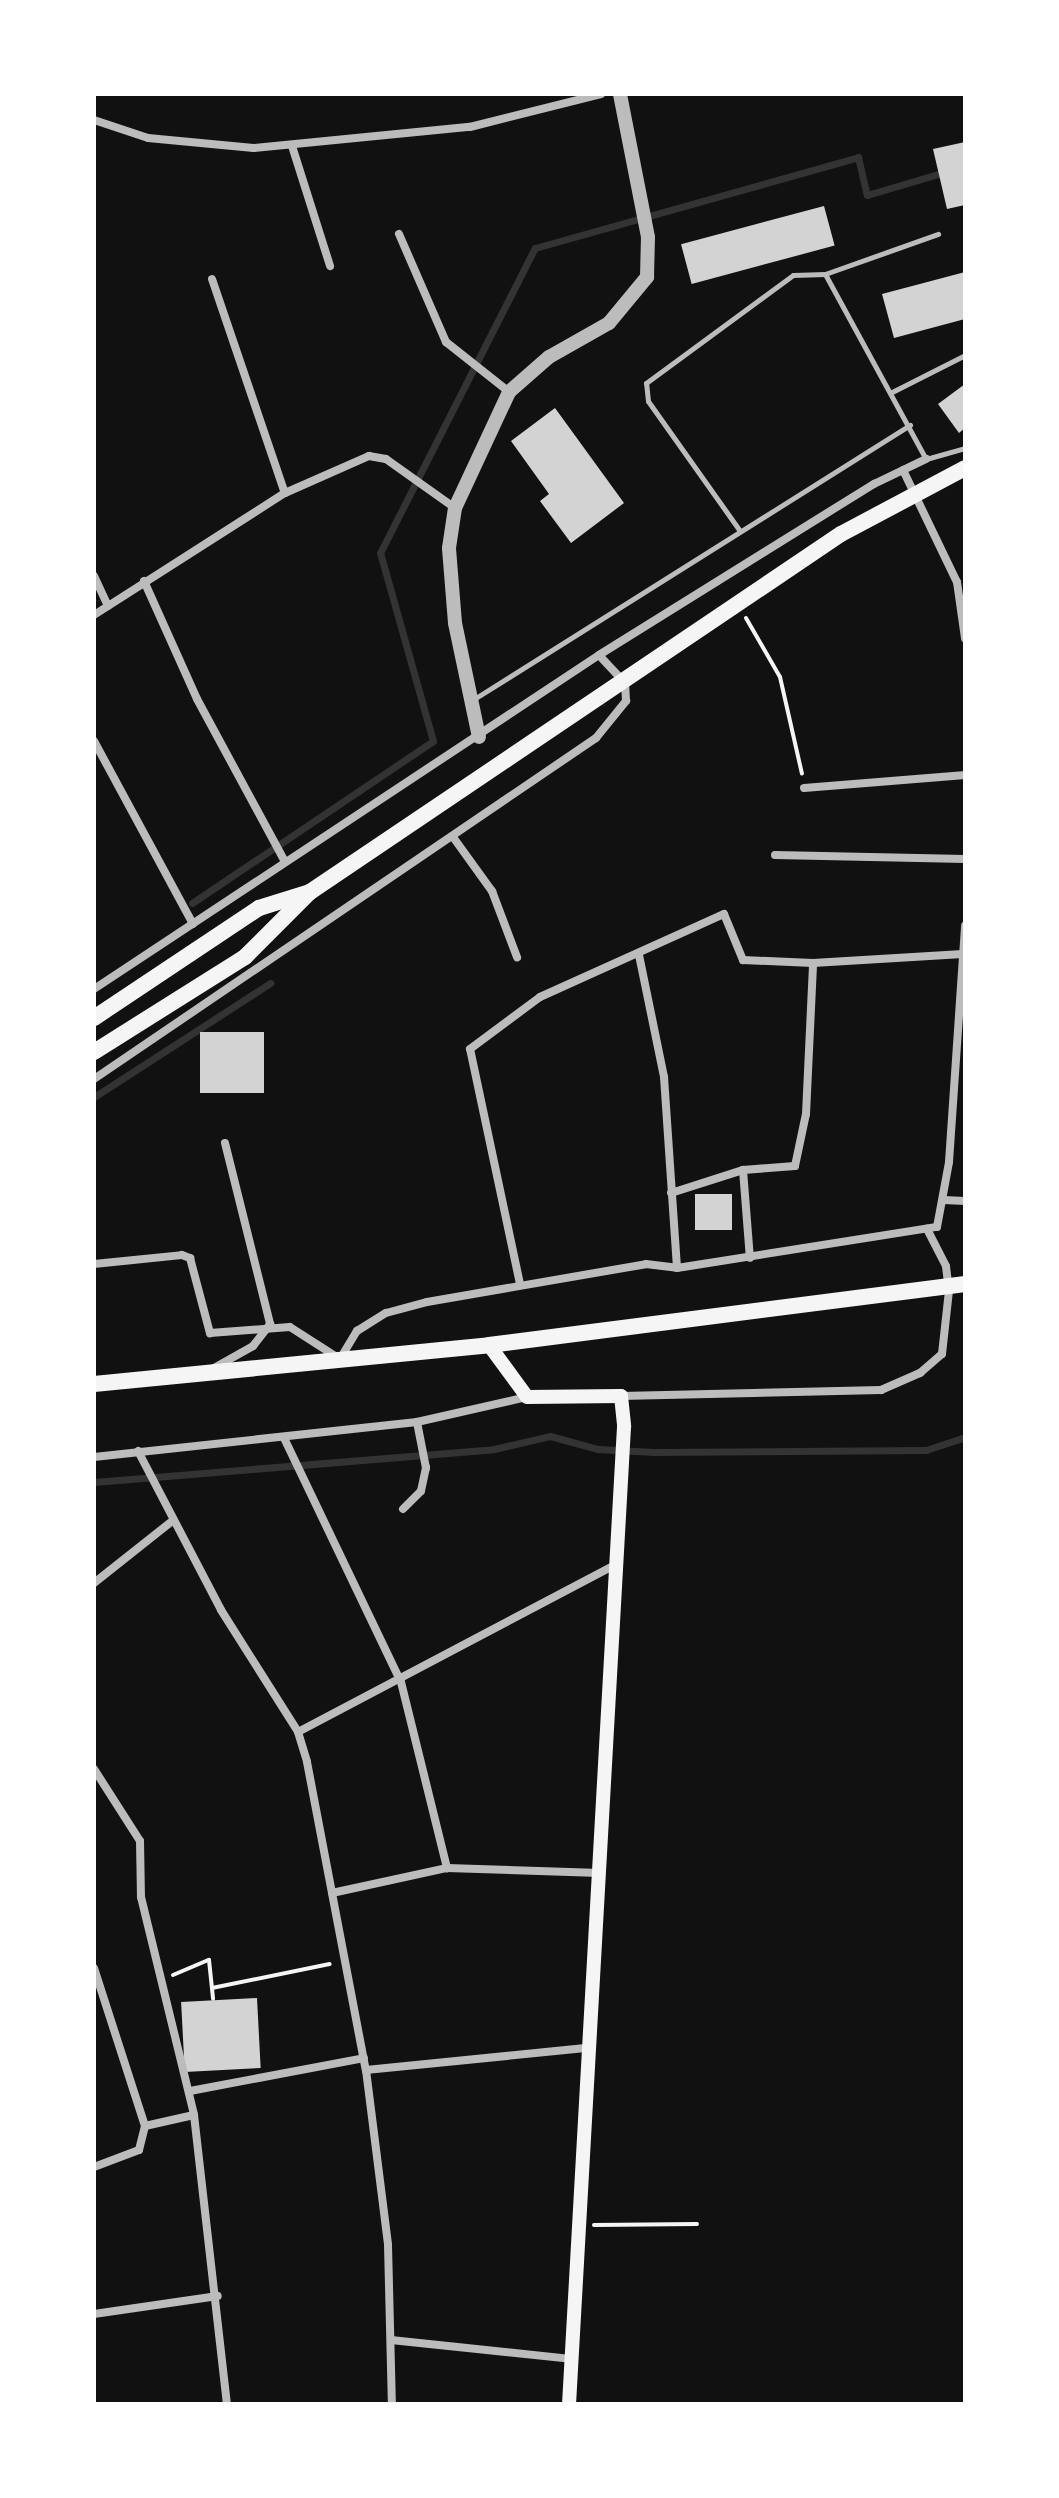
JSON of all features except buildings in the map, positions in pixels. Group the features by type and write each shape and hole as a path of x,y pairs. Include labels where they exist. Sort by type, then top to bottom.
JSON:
{"main road":[{"path":"94,1052 254,950 310,892 841,534 965,468"},
{"path":"94,1018 259,908 310,892"},
{"path":"94,1384 489,1345 965,1284"},
{"path":"489,1345 527,1397 621,1396 624,1427 569,2404"}],"street":[{"path":"94,120 148,138 292,146 470,127 601,94"},
{"path":"479,737 455,623 449,548 455,508 509,392 640,292 648,237 620,94"},
{"path":"292,146 330,266"},
{"path":"399,234 432,315 464,363 486,381 509,392"},
{"path":"212,279 285,493"},
{"path":"94,615 285,493 369,456 399,470 455,508"},
{"path":"94,989 193,924 283,855 479,737 599,655 926,459"},
{"path":"903,470 957,582 965,638"},
{"path":"94,576 108,606"},
{"path":"144,581 267,829 283,855"},
{"path":"94,1079 453,837 614,722 626,701 625,683 599,655"},
{"path":"94,741 174,896 193,924"},
{"path":"804,788 965,775"},
{"path":"453,837 492,891 517,957"},
{"path":"775,855 965,859"},
{"path":"520,1284 470,1049 540,997 639,955 724,914 734,949 751,964 963,954"},
{"path":"94,1264 182,1255 190,1258 210,1333 270,1324 304,1333 340,1359 350,1338 386,1313 520,1284 646,1264 677,1268 927,1229 941,1222 944,1200 965,926"},
{"path":"639,955 664,1077 677,1268"},
{"path":"671,1193 743,1170 795,1166 801,1152 813,963"},
{"path":"225,1143 270,1324"},
{"path":"743,1170 750,1258"},
{"path":"944,1200 965,1201"},
{"path":"621,1396 881,1390 920,1373 942,1354 949,1291 946,1266 927,1229"},
{"path":"210,1371 253,1346 270,1324"},
{"path":"94,1457 285,1440 417,1422 527,1397"},
{"path":"403,1509 421,1491 426,1468 424,1443 417,1422"},
{"path":"285,1440 288,1454 401,1682 447,1868"},
{"path":"138,1451 141,1466 171,1522 298,1732 348,1960 366,2070 388,2245 392,2404"},
{"path":"94,1583 171,1522"},
{"path":"298,1732 401,1682 618,1563"},
{"path":"94,1769 140,1841 141,1897 164,1979 194,2115 218,2296 227,2404"},
{"path":"332,1893 447,1868 601,1873"},
{"path":"94,1968 145,2126 139,2150 94,2167"},
{"path":"366,2070 588,2048"},
{"path":"190,2091 364,2058"},
{"path":"145,2126 194,2115"},
{"path":"94,2314 218,2296"},
{"path":"391,2340 573,2359"}],"lane":[{"path":"740,531 648,401 646,383 784,280 825,274 938,234"},
{"path":"825,274 926,459 965,448"},
{"path":"892,392 965,355"},
{"path":"472,700 910,425"}],"path":[{"path":"743,613 780,677 804,788"},
{"path":"164,1979 209,1960 213,1999"},
{"path":"212,1988 348,1960"},
{"path":"580,2225 697,2224"}],"waterway":[{"path":"192,903 433,741 380,553 535,248 858,157 867,195 965,166"},
{"path":"94,1097 270,983"},
{"path":"94,1482 494,1449 550,1436 598,1449 654,1452 926,1450 965,1437"}]}
